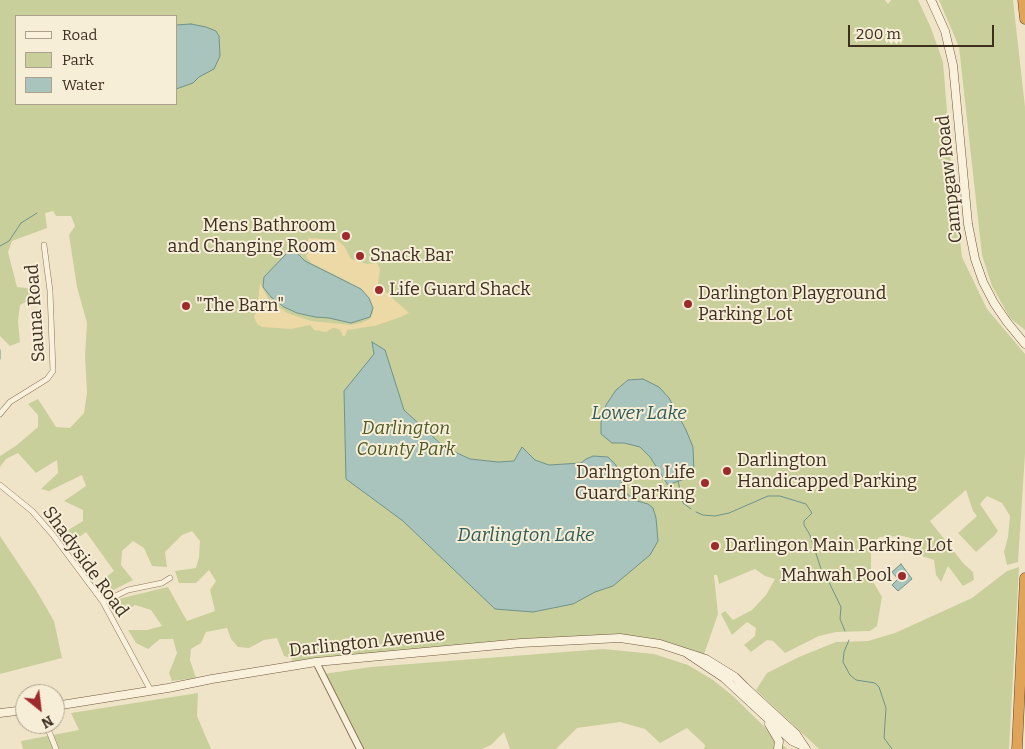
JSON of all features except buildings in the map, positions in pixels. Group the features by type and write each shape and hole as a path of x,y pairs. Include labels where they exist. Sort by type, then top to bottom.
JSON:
{"highway":[{"path":"1023,0 1025,19"},
{"path":"1017,749 1025,578"}],"main road":[{"name":"Campgaw Road","path":"931,0 945,31 953,65 971,246 978,271 987,292 1000,314 1025,344"},
{"name":"Darlington Avenue","path":"65,704 151,691 212,678 316,662 521,643 607,638 650,642 706,659 735,677 796,734 802,748"},
{"name":"Darlington Avenue","path":"683,651 724,678 764,716 802,748"},
{"path":"0,713 15,711"},
{"path":"764,716 778,741 778,749"}],"street":[{"name":"Sauna Road","path":"0,414 10,402 47,379 53,371 50,291 44,245"},
{"name":"Shadyside Road","path":"0,486 24,503 42,521 103,602 151,691"},
{"path":"103,602 128,590 162,583 170,578"},
{"path":"316,662 360,749"},
{"path":"50,734 56,749"}],"green space":[{"name":"Darlington County Park","path":"0,0 885,0 888,4 891,0 918,0 931,28 943,62 951,161 962,257 987,309 1025,354 1025,454 1018,562 1007,565 1004,552 1010,516 1002,503 987,496 980,504 998,531 976,552 958,533 977,516 973,511 966,490 930,521 963,563 973,572 974,580 963,586 948,566 941,582 936,575 934,560 922,556 919,544 914,539 903,536 880,537 874,541 871,548 871,578 882,597 877,626 870,631 836,632 819,636 785,653 773,641 767,640 751,652 744,645 755,636 756,628 747,622 732,635 721,614 725,611 733,620 752,610 766,595 775,579 765,576 755,569 719,584 717,575 714,575 718,614 703,657 620,638 294,665 291,658 284,656 277,638 264,640 249,648 238,647 231,639 227,628 206,632 201,643 191,649 190,660 196,678 172,681 169,673 177,653 173,639 160,639 148,649 136,643 128,630 147,630 162,626 151,610 135,605 119,616 114,600 168,587 187,621 215,611 210,590 216,581 209,570 196,583 179,583 175,571 196,568 200,541 192,531 182,535 165,552 167,567 152,566 144,548 133,541 122,551 121,565 133,580 104,595 95,585 114,571 86,532 70,544 65,532 83,521 83,510 64,501 86,486 82,475 49,491 41,489 58,473 57,460 36,473 18,453 6,459 0,467 0,456 17,445 38,427 38,415 28,404 38,399 56,427 70,428 84,413 87,393 85,356 87,323 77,287 69,235 75,226 71,216 56,216 53,211 45,213 47,228 12,241 8,252 17,287 35,289 35,297 20,305 18,321 20,342 10,346 0,336"},
{"path":"939,0 1013,0 1025,107 1025,330 1010,318 992,286 982,255 959,47"},
{"path":"0,536 54,621 62,658 0,674"},
{"path":"1019,567 1009,749 819,749 756,690 767,673 799,657 836,642 868,641 895,633 972,598 1007,571"},
{"path":"603,649 654,654 688,665 713,680 733,696 787,749 704,749 705,745 687,728 660,743 645,729 620,722 577,728 556,749 510,749 504,732 491,745 482,749 361,749 324,674 371,667"},
{"path":"198,693 197,716 211,749 23,749 21,741 79,730 71,713"}],"sand":[{"path":"308,238 337,240 344,246 351,259 367,264 377,263 380,269 378,285 409,313 374,326 347,330 345,336 342,336 339,329 333,328 326,332 314,330 310,325 291,329 262,327 257,324 254,317 257,310 260,283 269,300 287,313 311,321 351,325 370,319 373,307 349,282 311,263 306,256 309,252"}],"water":[{"path":"191,24 216,31 219,36 220,56 214,69 199,77 193,83 178,88 178,25"},
{"path":"289,251 295,251 305,261 361,289 369,298 373,308 370,317 351,323 315,317 297,313 284,307 271,297 263,287 264,277"},
{"name":"Darlington Lake","path":"372,342 385,350 404,410 444,447 470,459 498,462 514,461 522,447 535,460 549,465 581,463 593,456 608,457 616,465 621,478 622,489 634,500 648,504 653,508 658,541 650,555 613,586 595,592 573,604 533,612 495,609 403,521 346,479 344,391 374,354"},
{"name":"Lower Lake","path":"643,379 659,387 669,398 693,447 694,472 687,478 668,485 650,457 640,447 624,443 612,443 601,434 601,422 606,405 616,390 628,380"},
{"name":"Mahwah Pool","path":"901,564 912,579 898,591 892,585 898,579 892,572"}],"waterway":[{"path":"0,246 9,241 21,223 37,213"},
{"path":"0,350 0,359"},
{"path":"678,481 683,503 691,509"},
{"path":"696,512 715,516 729,513 768,496 780,496 806,504 812,513 804,521 804,525 810,535 821,569 841,607 840,619 845,631"},
{"path":"849,640 844,652 843,662 850,675 856,680 875,683 879,687 886,708 884,738 892,749"}],"place":[{"name":"Mens Bathroom and Changing Room","path":"346,236"},
{"name":"Snack Bar","path":"360,256"},
{"name":"Life Guard Shack","path":"379,290"},
{"name":"Darlington Playground Parking Lot","path":"688,304"},
{"name":"\"The Barn\"","path":"186,306"},
{"name":"Darlington Handicapped Parking","path":"727,471"},
{"name":"Darlngton Life Guard Parking","path":"705,483"},
{"name":"Darlingon Main Parking Lot","path":"715,546"},
{"name":"Mahwah Pool","path":"902,576"}]}
